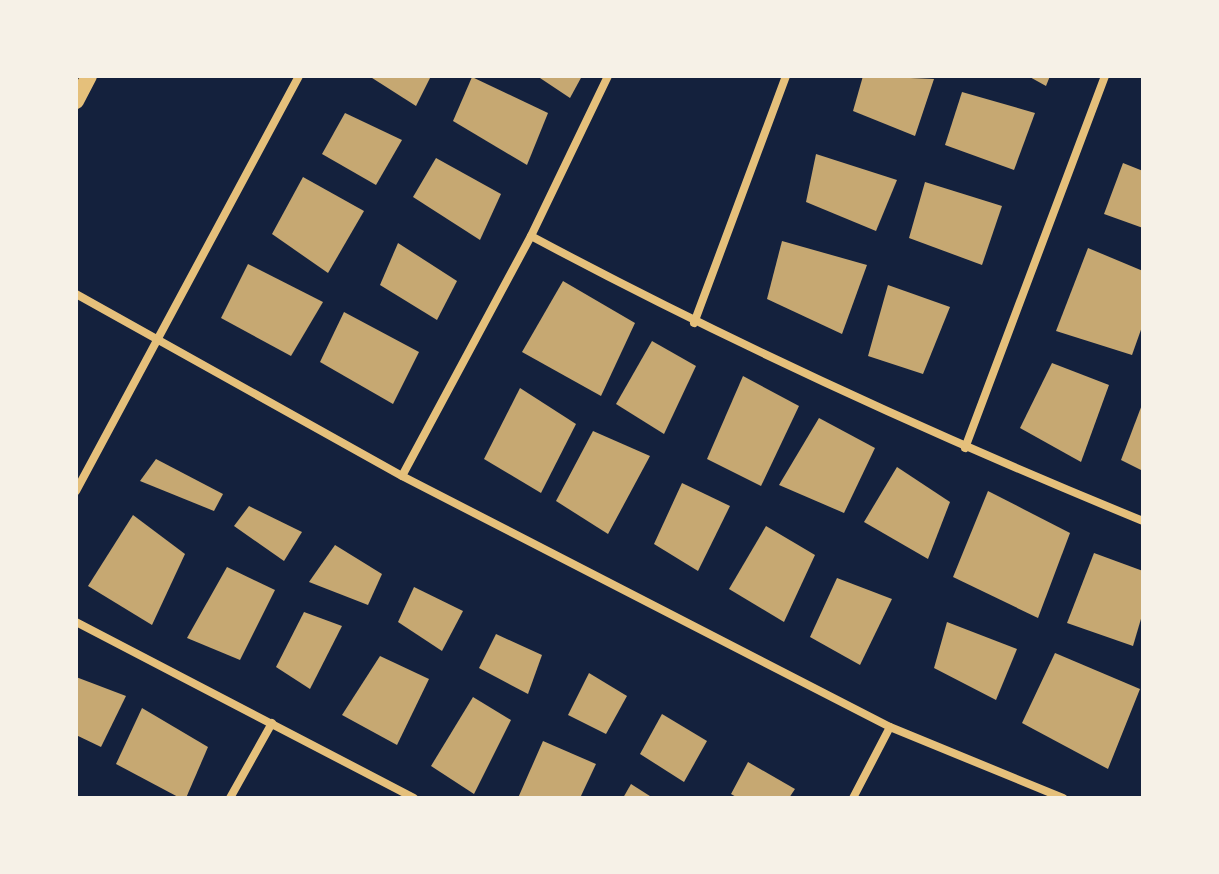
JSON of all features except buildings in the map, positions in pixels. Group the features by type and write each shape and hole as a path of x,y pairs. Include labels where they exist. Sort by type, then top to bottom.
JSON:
{"main road":[{"path":"76,101 89,76"}],"street":[{"path":"76,491 299,76"},
{"path":"402,476 531,236 608,76"},
{"path":"694,323 786,76"},
{"path":"965,448 1105,76"},
{"path":"531,236 694,323 965,448 1143,521"},
{"path":"76,294 402,476 890,727 1063,798"},
{"path":"76,622 414,798"},
{"path":"230,798 272,723"},
{"path":"853,798 890,727"}]}
